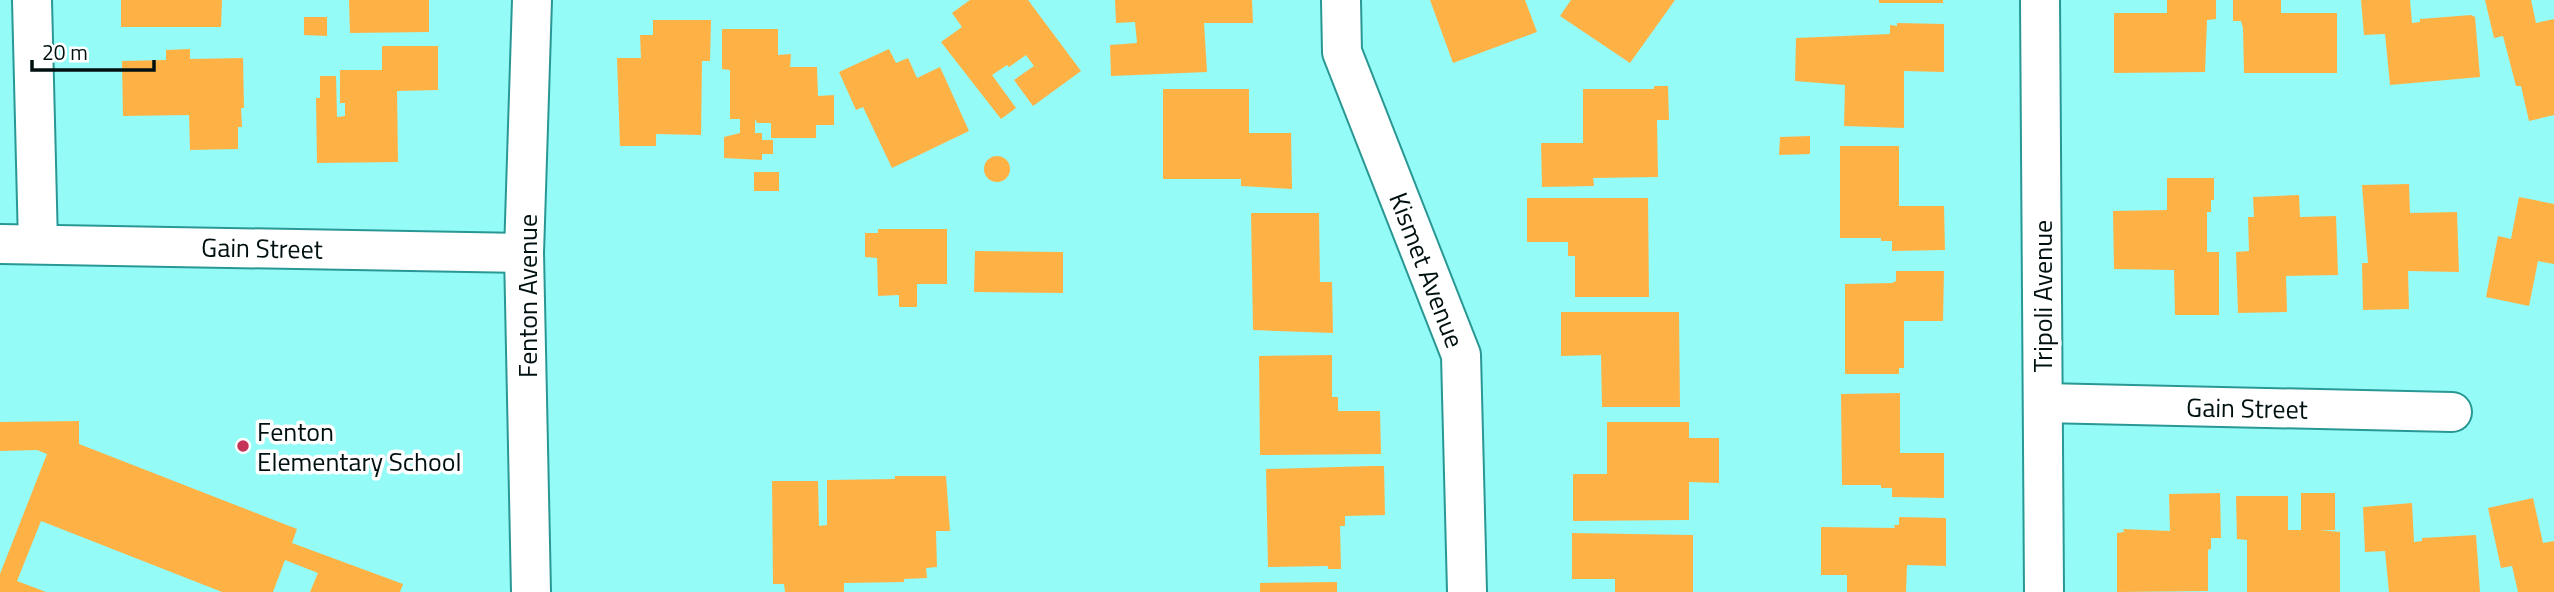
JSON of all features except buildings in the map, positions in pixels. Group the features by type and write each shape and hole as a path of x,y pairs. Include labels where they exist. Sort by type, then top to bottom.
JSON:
{"street":[{"path":"32,0 38,244"},
{"name":"Fenton Avenue","path":"531,592 524,253 532,0"},
{"name":"Kismet Avenue","path":"1341,0 1342,52 1461,355 1467,592"},
{"name":"Tripoli Avenue","path":"2040,0 2044,592"},
{"name":"Gain Street","path":"0,244 524,253"},
{"name":"Gain Street","path":"2043,404 2452,412"}],"place":[{"name":"Fenton Elementary School","path":"243,446"}]}
